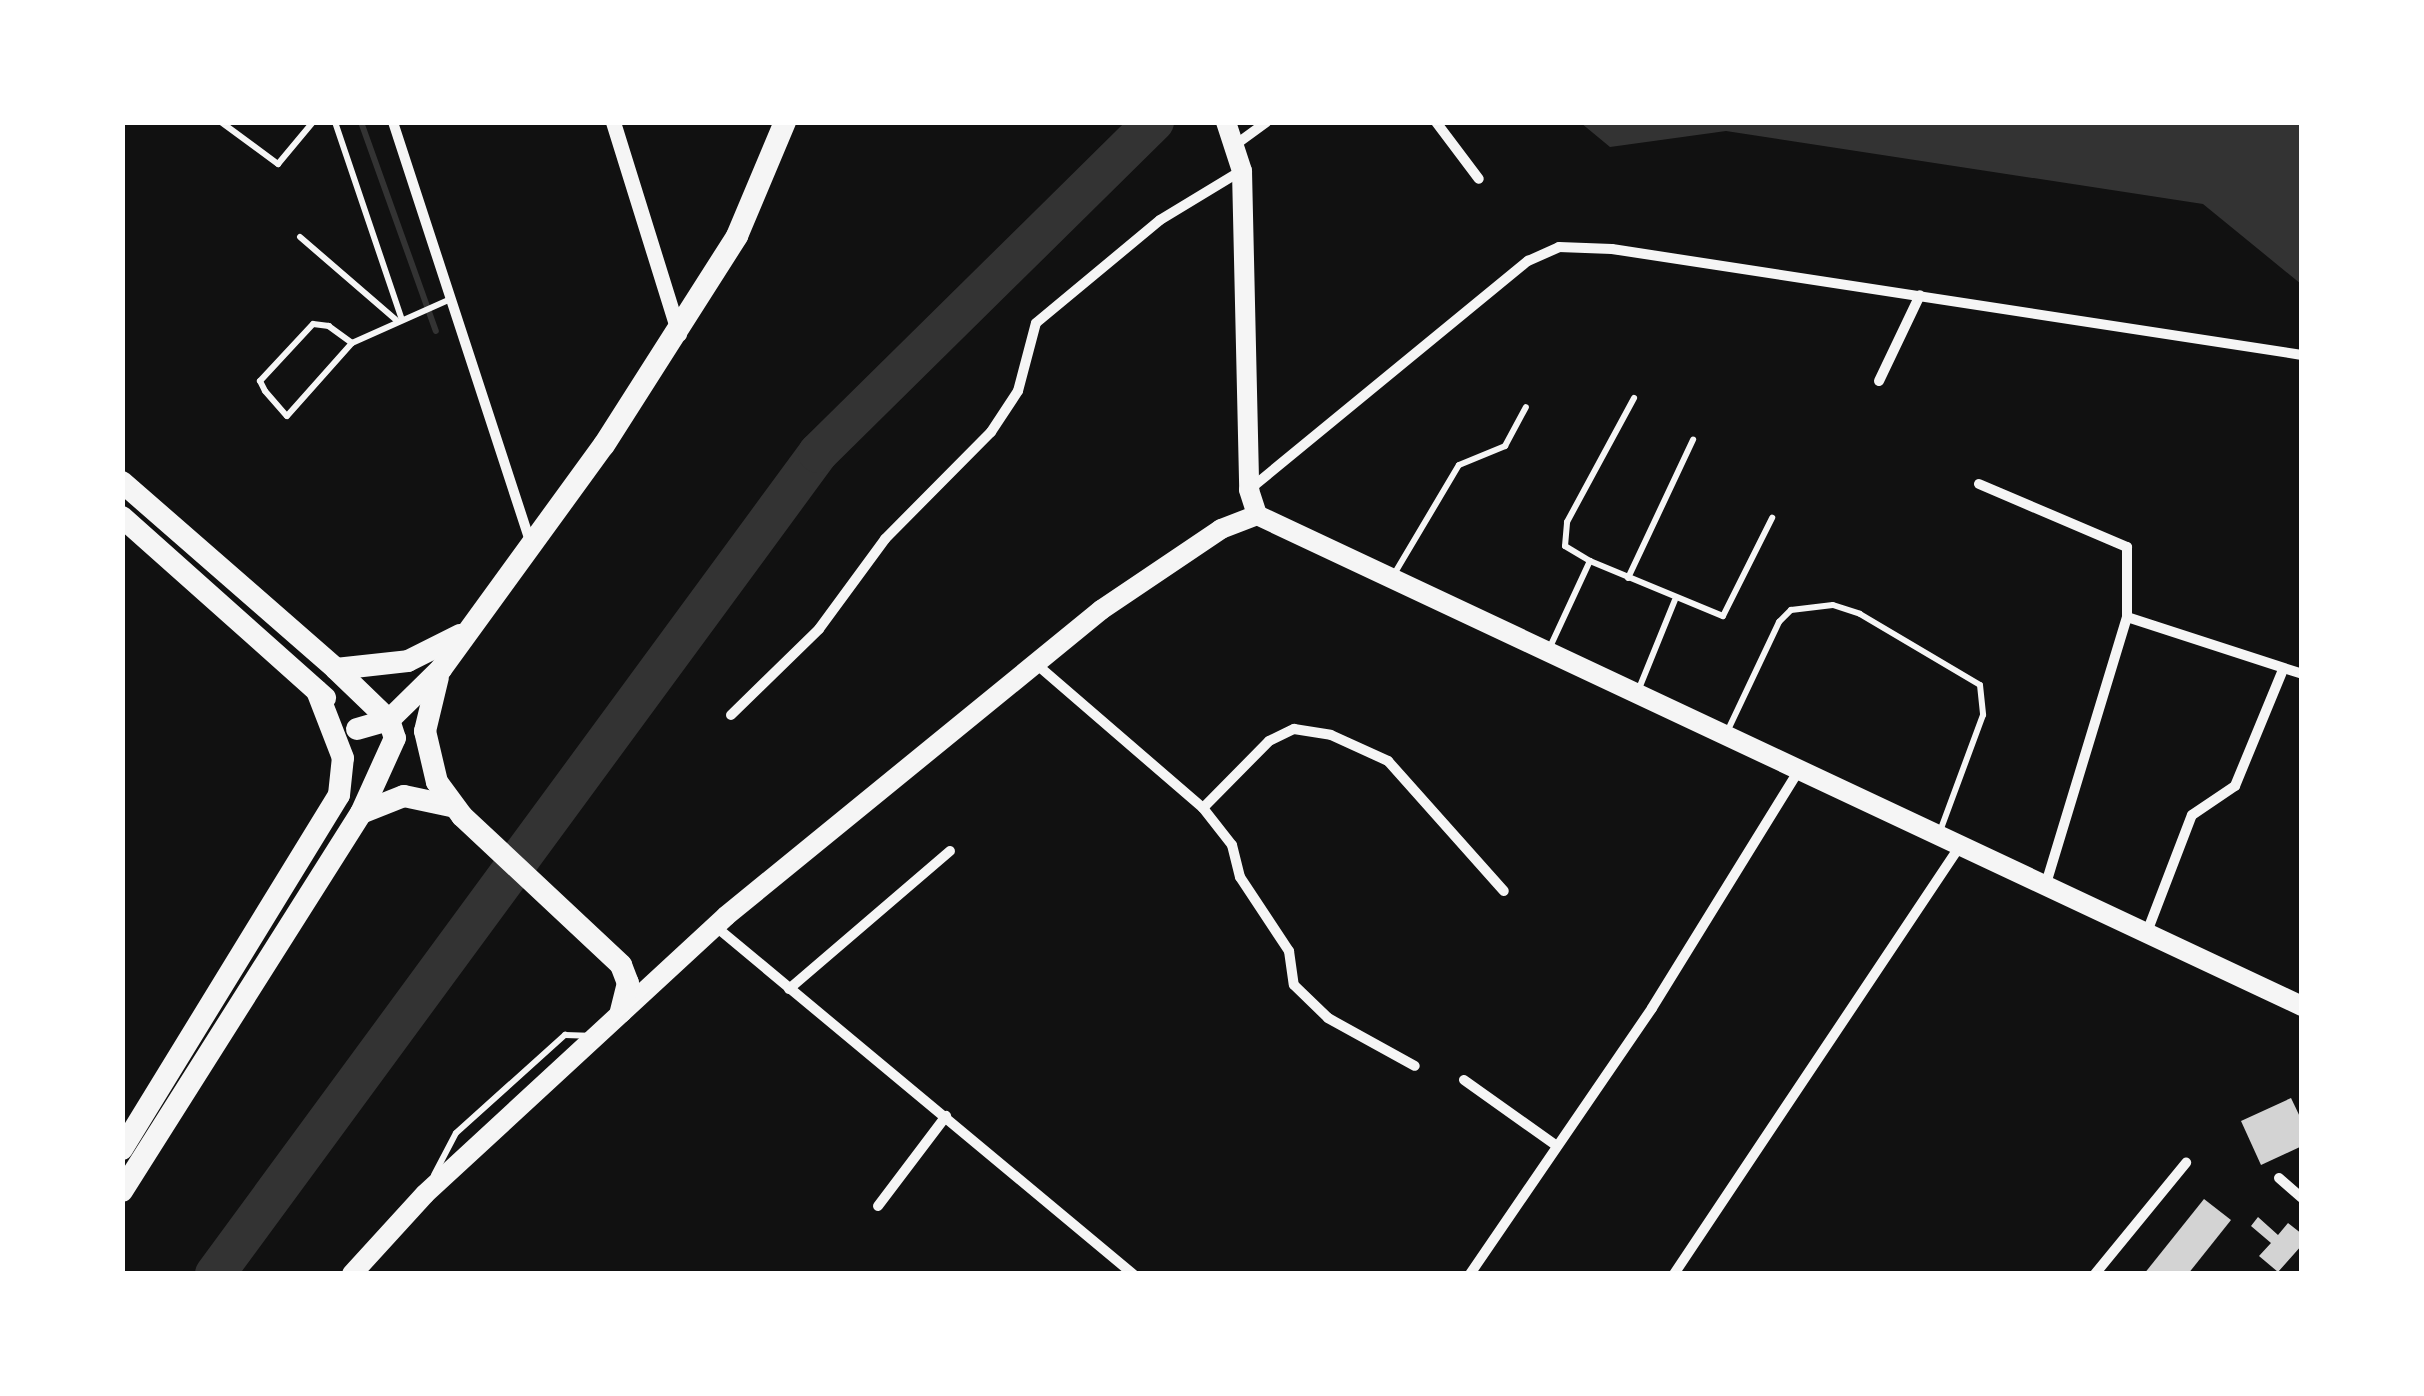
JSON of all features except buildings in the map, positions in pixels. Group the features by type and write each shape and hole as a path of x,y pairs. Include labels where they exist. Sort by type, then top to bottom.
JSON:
{"highway":[{"path":"357,729 389,720 441,669 532,546 680,335 737,236 784,122"},
{"path":"122,482 336,669 389,720 395,738 389,760 361,813 122,1191"},
{"path":"122,518 317,690 389,760"},
{"path":"336,669 408,661 472,628"},
{"path":"441,669 425,732 428,757 457,811 627,974 607,1024"},
{"path":"122,1149 339,795 343,758 317,690"},
{"path":"361,813 404,796 457,811"}],"main road":[{"path":"1230,131 1242,171 1249,490 1257,515 1390,581 1963,842 2302,1006"},
{"path":"1220,530 1249,490"},
{"path":"352,1274 425,1194 715,926 1034,663 1220,530 1257,515"}],"street":[{"path":"393,122 448,300 532,546"},
{"path":"613,122 680,335"},
{"path":"1230,131 1266,122"},
{"path":"1436,122 1480,179"},
{"path":"731,715 819,629 885,539 991,432 1018,391 1036,323 1160,220 1242,171"},
{"path":"1249,490 1528,261 1560,247 1612,249 2302,355"},
{"path":"1879,381 1920,295"},
{"path":"1979,484 2127,547 2127,617 2046,884"},
{"path":"2127,617 2282,672 2302,674"},
{"path":"1034,663 1203,808 1232,844 1240,876 1289,951 1294,985 1328,1018 1414,1066"},
{"path":"2147,932 2192,815 2234,786 2282,672"},
{"path":"1203,808 1269,741 1294,728 1331,735 1388,761 1504,890"},
{"path":"1470,1274 1558,1146 1800,769"},
{"path":"1674,1274 1963,842"},
{"path":"789,989 950,852"},
{"path":"715,926 1133,1274"},
{"path":"1464,1080 1558,1146"},
{"path":"878,1206 946,1116"},
{"path":"2095,1274 2186,1162"},
{"path":"2279,1178 2302,1198"}],"lane":[{"path":"222,122 278,164 313,122"},
{"path":"335,122 398,318"},
{"path":"300,237 398,318"},
{"path":"352,343 330,326 313,324 260,380 265,392 287,416 352,343 398,318 448,300"},
{"path":"1634,398 1567,522 1565,546 1675,600 1722,616 1772,518"},
{"path":"1390,581 1458,465 1505,446 1526,407"},
{"path":"1628,578 1693,440"},
{"path":"1547,653 1590,561"},
{"path":"1637,694 1675,600"},
{"path":"1726,735 1779,622 1792,610 1833,605 1860,614 1980,685 1982,716 1940,832"}],"shaded area":[{"path":"1581,123 2301,123 2301,284 2203,204 1726,131 1610,147"}],"waterway":[{"path":"361,122 436,331"},
{"path":"215,1274 818,453 1154,122"}]}
